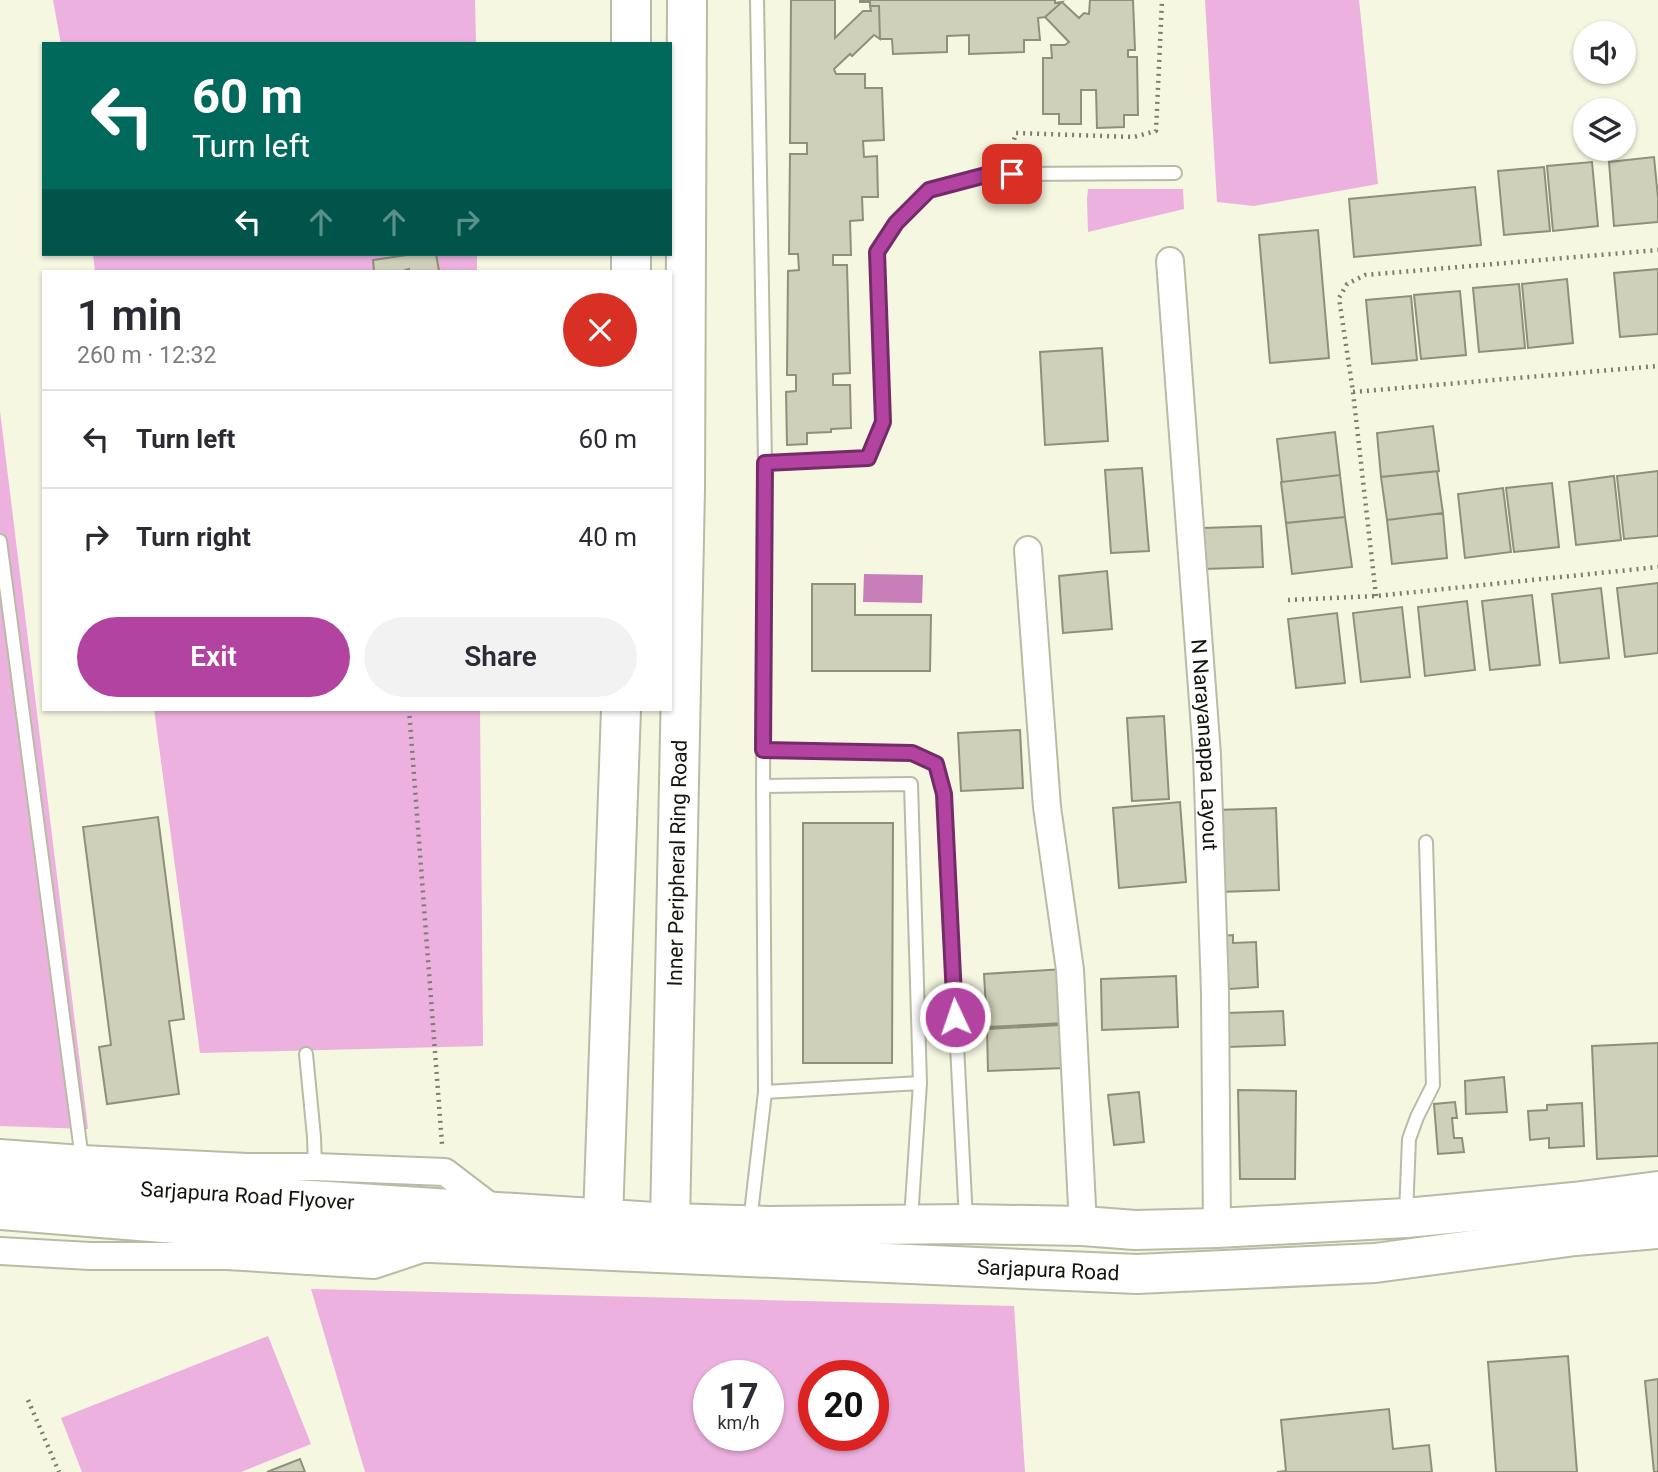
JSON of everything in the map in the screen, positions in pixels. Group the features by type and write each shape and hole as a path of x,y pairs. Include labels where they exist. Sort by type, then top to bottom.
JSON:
{"main road":[{"path":"631,0 631,42"},
{"name":"Inner Peripheral Ring Road","path":"670,1223 685,503 687,0"},
{"path":"603,1219 621,711"},
{"name":"Sarjapura Road Flyover","path":"0,1180 496,1211"},
{"name":"Sarjapura Road","path":"438,1243 1137,1274 1374,1263 1574,1219 1658,1191"},
{"name":"Sarjapura Road Flyover","path":"0,1210 438,1243"},
{"name":"Sarjapura Road","path":"496,1211 750,1226 966,1224 1083,1226 1135,1230 1406,1218 1574,1219 1658,1229"},
{"path":"1135,1230 1137,1274"}],"street":[{"name":"N Narayanappa Layout","path":"1170,261 1207,755 1217,1228"},
{"path":"1028,550 1047,807 1070,970 1083,1226"},
{"path":"0,1153 247,1167 444,1172 496,1211"},
{"path":"0,1251 90,1256 227,1256 374,1265 438,1243"}],"lane":[{"path":"750,1226 765,1092 765,463 757,0"},
{"path":"765,463 868,458 883,422 877,252 896,223 929,190 1005,170 1012,174 1175,173"},
{"path":"0,541 82,1159"},
{"path":"763,750 912,753 936,764 944,794 966,1224"},
{"path":"763,786 911,784 920,1083 911,1224"},
{"path":"1406,1218 1409,1139 1433,1085 1426,842"},
{"path":"306,1055 315,1167"},
{"path":"765,1092 920,1083"}],"path":[{"path":"1005,170 1016,133 1134,137 1156,131 1162,0"},
{"path":"1376,596 1353,392 1339,298 1347,284 1365,275 1658,250"},
{"path":"1353,392 1658,366"},
{"path":"1288,600 1376,596 1658,567"},
{"path":"409,711 444,1172"},
{"path":"28,1400 59,1472"}],"shaded area":[{"path":"53,0 475,0 476,42 61,42"},
{"path":"1205,0 1359,0 1378,184 1254,206 1217,202"},
{"path":"1088,189 1183,189 1184,209 1088,232"},
{"path":"93,256 477,256 477,270 95,270"},
{"path":"0,411 88,1129 0,1126"},
{"path":"864,574 923,575 922,603 863,602"},
{"path":"154,711 480,711 483,1046 200,1053"},
{"path":"311,1289 1014,1306 1025,1472 365,1472"},
{"path":"268,1336 311,1444 241,1472 82,1472 61,1418"}],"building":[{"path":"791,0 835,0 835,38 863,11 871,11 870,6 879,6 880,39 874,35 834,69 836,74 865,74 865,88 882,88 884,140 863,141 864,157 877,156 878,197 862,197 863,220 850,221 851,255 833,255 833,265 847,265 850,373 833,374 833,385 850,385 851,428 807,433 807,444 787,445 786,392 796,391 796,375 787,375 788,271 799,270 798,254 789,254 790,154 807,154 807,143 790,143"},
{"path":"860,0 1062,2 1045,17 1038,18 1040,40 1024,40 1024,52 969,54 969,35 947,36 947,52 893,54 892,39 880,39 879,6 870,6 870,2"},
{"path":"1090,0 1133,0 1135,50 1128,50 1128,57 1137,57 1138,115 1124,115 1124,127 1097,128 1096,90 1081,90 1081,124 1059,124 1059,114 1043,114 1043,58 1052,58 1051,45 1065,45 1069,42 1045,17 1062,2 1079,18 1084,13 1089,14"},
{"path":"1654,157 1658,222 1614,226 1609,162"},
{"path":"1592,162 1598,226 1553,231 1547,166"},
{"path":"1544,167 1550,231 1504,235 1498,171"},
{"path":"1475,187 1481,245 1354,257 1349,199"},
{"path":"1318,230 1329,358 1270,363 1259,235"},
{"path":"400,256 436,256 439,270 374,270 373,260"},
{"path":"1658,269 1658,334 1620,337 1614,273"},
{"path":"1567,279 1573,343 1528,348 1522,284"},
{"path":"1519,284 1525,348 1479,352 1473,288"},
{"path":"1460,291 1466,355 1421,359 1414,295"},
{"path":"1411,296 1417,360 1372,364 1366,300"},
{"path":"1102,348 1108,441 1045,445 1040,352"},
{"path":"1433,426 1439,471 1381,477 1377,433"},
{"path":"1335,432 1340,475 1282,482 1277,439"},
{"path":"1142,468 1149,551 1111,553 1105,470"},
{"path":"1437,471 1443,513 1387,520 1381,477"},
{"path":"1658,471 1658,536 1624,539 1617,476"},
{"path":"1340,475 1345,517 1286,523 1281,482"},
{"path":"1614,476 1621,540 1576,545 1569,482"},
{"path":"1552,483 1559,547 1514,552 1506,488"},
{"path":"1503,488 1511,552 1465,558 1458,494"},
{"path":"1443,513 1447,558 1392,564 1387,520"},
{"path":"1345,517 1352,567 1292,574 1286,523"},
{"path":"1261,526 1263,567 1204,569 1203,528"},
{"path":"1107,571 1112,629 1063,633 1059,576"},
{"path":"1658,583 1658,653 1625,657 1617,588"},
{"path":"812,584 855,584 855,615 931,615 930,671 812,671"},
{"path":"1601,588 1609,658 1560,663 1552,594"},
{"path":"1532,595 1540,665 1490,670 1482,601"},
{"path":"1467,601 1475,670 1425,676 1418,607"},
{"path":"1402,607 1410,677 1361,682 1353,613"},
{"path":"1337,613 1345,683 1296,688 1288,619"},
{"path":"1164,716 1169,799 1132,801 1127,718"},
{"path":"1020,730 1023,788 961,791 958,733"},
{"path":"1180,802 1186,882 1119,888 1113,808"},
{"path":"1276,808 1279,890 1218,892 1215,810"},
{"path":"158,817 184,1019 169,1021 179,1094 107,1104 99,1047 111,1045 83,827"},
{"path":"803,823 893,823 892,1063 803,1063"},
{"path":"1233,935 1233,943 1256,942 1258,987 1229,989 1227,963 1223,964 1222,936"},
{"path":"1064,969 1066,1023 987,1027 984,974"},
{"path":"1176,976 1178,1027 1102,1030 1101,979"},
{"path":"1283,1011 1285,1045 1227,1047 1226,1013"},
{"path":"1061,1025 1063,1068 988,1071 987,1029"},
{"path":"1658,1043 1658,1156 1597,1159 1592,1046"},
{"path":"1504,1077 1507,1112 1466,1114 1465,1081"},
{"path":"1238,1090 1296,1091 1295,1179 1240,1179"},
{"path":"1139,1092 1144,1142 1114,1145 1108,1095"},
{"path":"1455,1102 1457,1118 1452,1118 1454,1138 1462,1138 1464,1152 1438,1154 1434,1104"},
{"path":"1582,1103 1584,1146 1549,1148 1549,1138 1530,1140 1528,1111 1547,1110 1547,1105"},
{"path":"1568,1356 1577,1472 1496,1472 1488,1362"},
{"path":"1658,1379 1658,1472 1654,1472 1645,1381"},
{"path":"1389,1409 1393,1449 1429,1445 1432,1472 1277,1472 1286,1471 1281,1420"},
{"path":"300,1459 305,1472 267,1472"}],"route":[{"path":"955,1017 944,794 936,764 912,753 763,750 765,463 868,458 883,422 877,252 896,223 929,190 1005,170 1012,174"}]}
